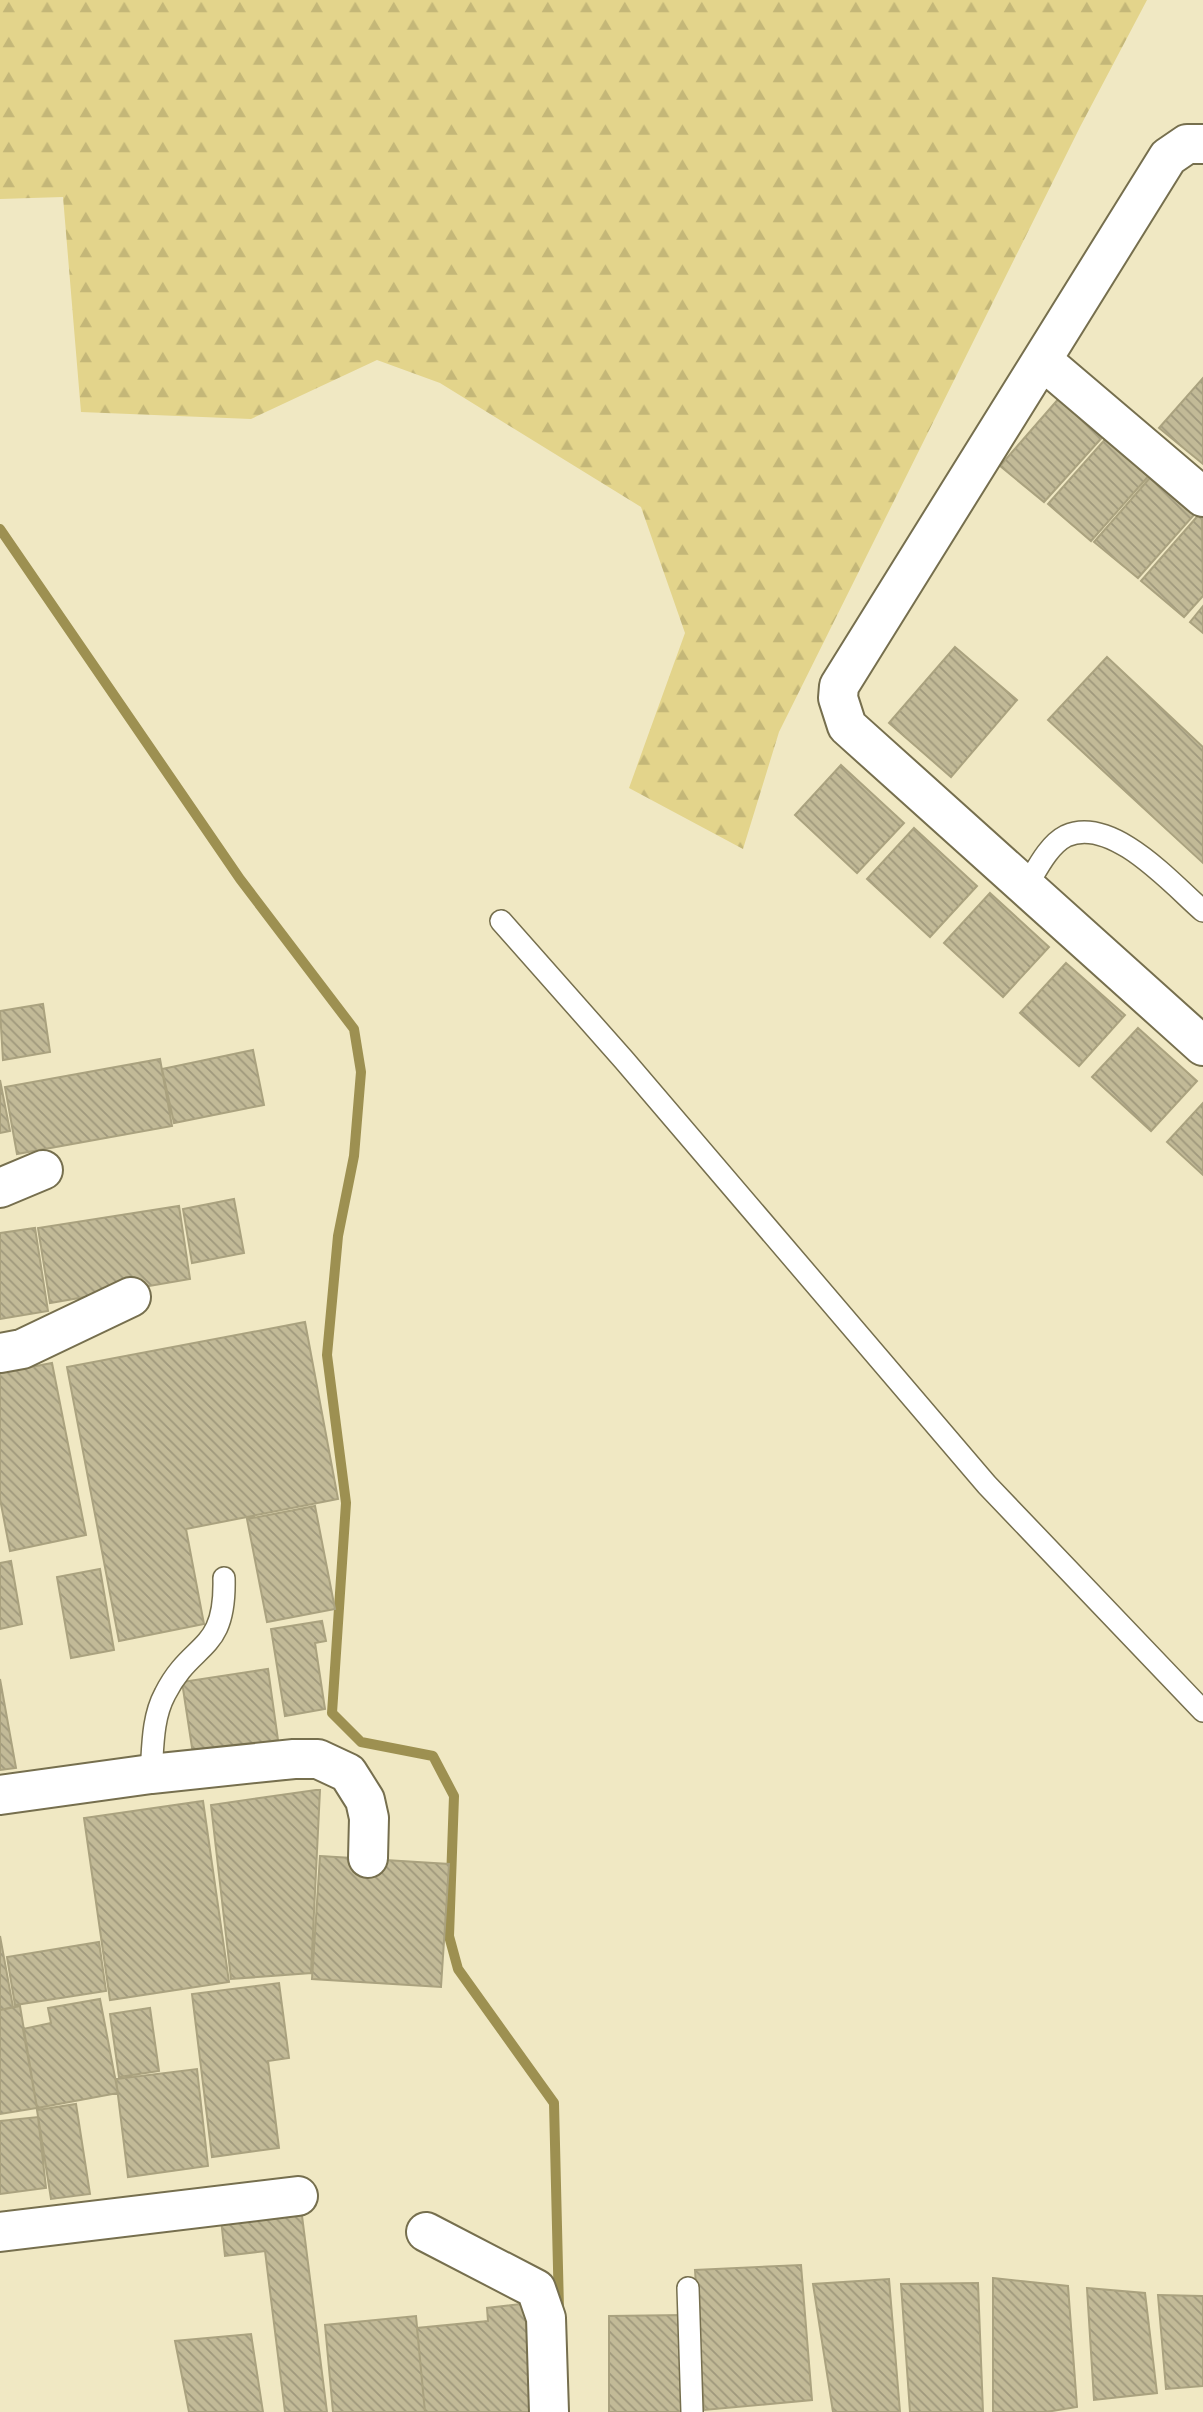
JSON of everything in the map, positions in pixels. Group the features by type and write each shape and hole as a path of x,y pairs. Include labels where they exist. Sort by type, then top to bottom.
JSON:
{"street":[{"path":"1203,144 1186,145 1168,157 839,686 838,698 847,726 1203,1046"},
{"path":"1042,360 1203,497"},
{"path":"0,1188 43,1170"},
{"path":"0,1353 22,1349 131,1297"},
{"path":"0,1795 151,1774 294,1759 333,1764 348,1773 365,1800 369,1818 368,1858"},
{"path":"0,2232 298,2196"},
{"path":"426,2232 536,2289 546,2318 549,2412"}],"lane":[{"path":"1026,887 1046,856 1066,836 1091,831 1130,846 1203,911"},
{"path":"501,920 987,1485 1203,1711"},
{"path":"151,1774 155,1726 163,1696 177,1674 213,1639 225,1600 224,1578"},
{"path":"688,2288 692,2412"}],"green space":[{"path":"0,0 1147,0 1080,127 779,732 743,849 629,788 685,633 641,507 440,383 377,360 251,419 81,412 63,197 0,199"}],"building":[{"path":"1203,378 1203,464 1159,428"},
{"path":"1061,396 1106,433 1044,502 1000,466"},
{"path":"1109,435 1153,471 1091,541 1048,504"},
{"path":"1155,472 1200,508 1138,578 1094,542"},
{"path":"1202,511 1203,596 1184,617 1141,581"},
{"path":"1203,606 1203,633 1190,622"},
{"path":"955,647 1017,700 951,777 889,723"},
{"path":"1107,657 1203,747 1203,863 1048,720"},
{"path":"841,765 904,823 857,873 795,815"},
{"path":"914,828 977,886 930,937 867,879"},
{"path":"990,893 1049,947 1003,997 944,943"},
{"path":"1066,963 1125,1015 1079,1066 1020,1013"},
{"path":"43,1004 50,1052 3,1060 0,1011"},
{"path":"1138,1028 1197,1081 1151,1131 1092,1077"},
{"path":"253,1050 264,1105 174,1123 162,1069"},
{"path":"160,1059 172,1126 17,1154 5,1087"},
{"path":"0,1080 10,1131 0,1133"},
{"path":"1203,1103 1203,1175 1167,1142"},
{"path":"234,1199 244,1253 192,1263 183,1209"},
{"path":"179,1206 190,1279 50,1303 38,1228"},
{"path":"35,1228 48,1311 0,1319 0,1233"},
{"path":"305,1322 338,1499 186,1529 204,1624 119,1641 67,1367"},
{"path":"52,1363 86,1535 10,1551 0,1499 0,1373"},
{"path":"315,1506 335,1609 267,1622 247,1519"},
{"path":"11,1561 22,1624 0,1629 0,1563"},
{"path":"100,1569 114,1650 71,1658 57,1577"},
{"path":"322,1621 326,1641 315,1643 325,1709 285,1716 271,1629"},
{"path":"268,1669 278,1740 193,1754 182,1682"},
{"path":"0,1679 16,1768 0,1770"},
{"path":"320,1790 311,1973 231,1979 211,1805"},
{"path":"203,1801 229,1982 110,2000 84,1818"},
{"path":"320,1856 449,1864 441,1987 312,1979"},
{"path":"0,1936 13,2007 0,2010"},
{"path":"99,1942 106,1991 15,2005 7,1957"},
{"path":"279,1983 289,2058 268,2061 279,2148 212,2157 192,1994"},
{"path":"100,1999 118,2093 37,2108 23,2029 51,2023 48,2008"},
{"path":"20,2006 37,2108 0,2114 0,2010"},
{"path":"150,2008 159,2071 119,2077 110,2014"},
{"path":"197,2069 208,2166 128,2177 116,2079"},
{"path":"76,2104 90,2194 51,2199 37,2110"},
{"path":"38,2117 46,2188 0,2194 0,2121"},
{"path":"301,2208 327,2412 285,2412 265,2251 225,2256 221,2219"},
{"path":"801,2265 812,2400 704,2410 695,2270"},
{"path":"993,2278 1068,2286 1077,2407 1046,2412 993,2412"},
{"path":"889,2279 900,2412 833,2412 813,2284"},
{"path":"978,2283 983,2412 910,2412 901,2284"},
{"path":"1087,2288 1145,2293 1157,2393 1094,2400"},
{"path":"1158,2295 1203,2296 1203,2386 1166,2389"},
{"path":"529,2303 539,2412 425,2412 417,2328 488,2321 487,2308"},
{"path":"684,2315 684,2412 609,2412 609,2316"},
{"path":"416,2316 425,2412 333,2412 325,2325"},
{"path":"251,2334 263,2412 189,2412 175,2341"}],"waterway":[{"path":"0,529 240,879 354,1029 361,1072 354,1156 338,1236 327,1355 346,1503 332,1713 361,1742 433,1756 454,1796 449,1936 458,1969 554,2103 559,2309"}]}
